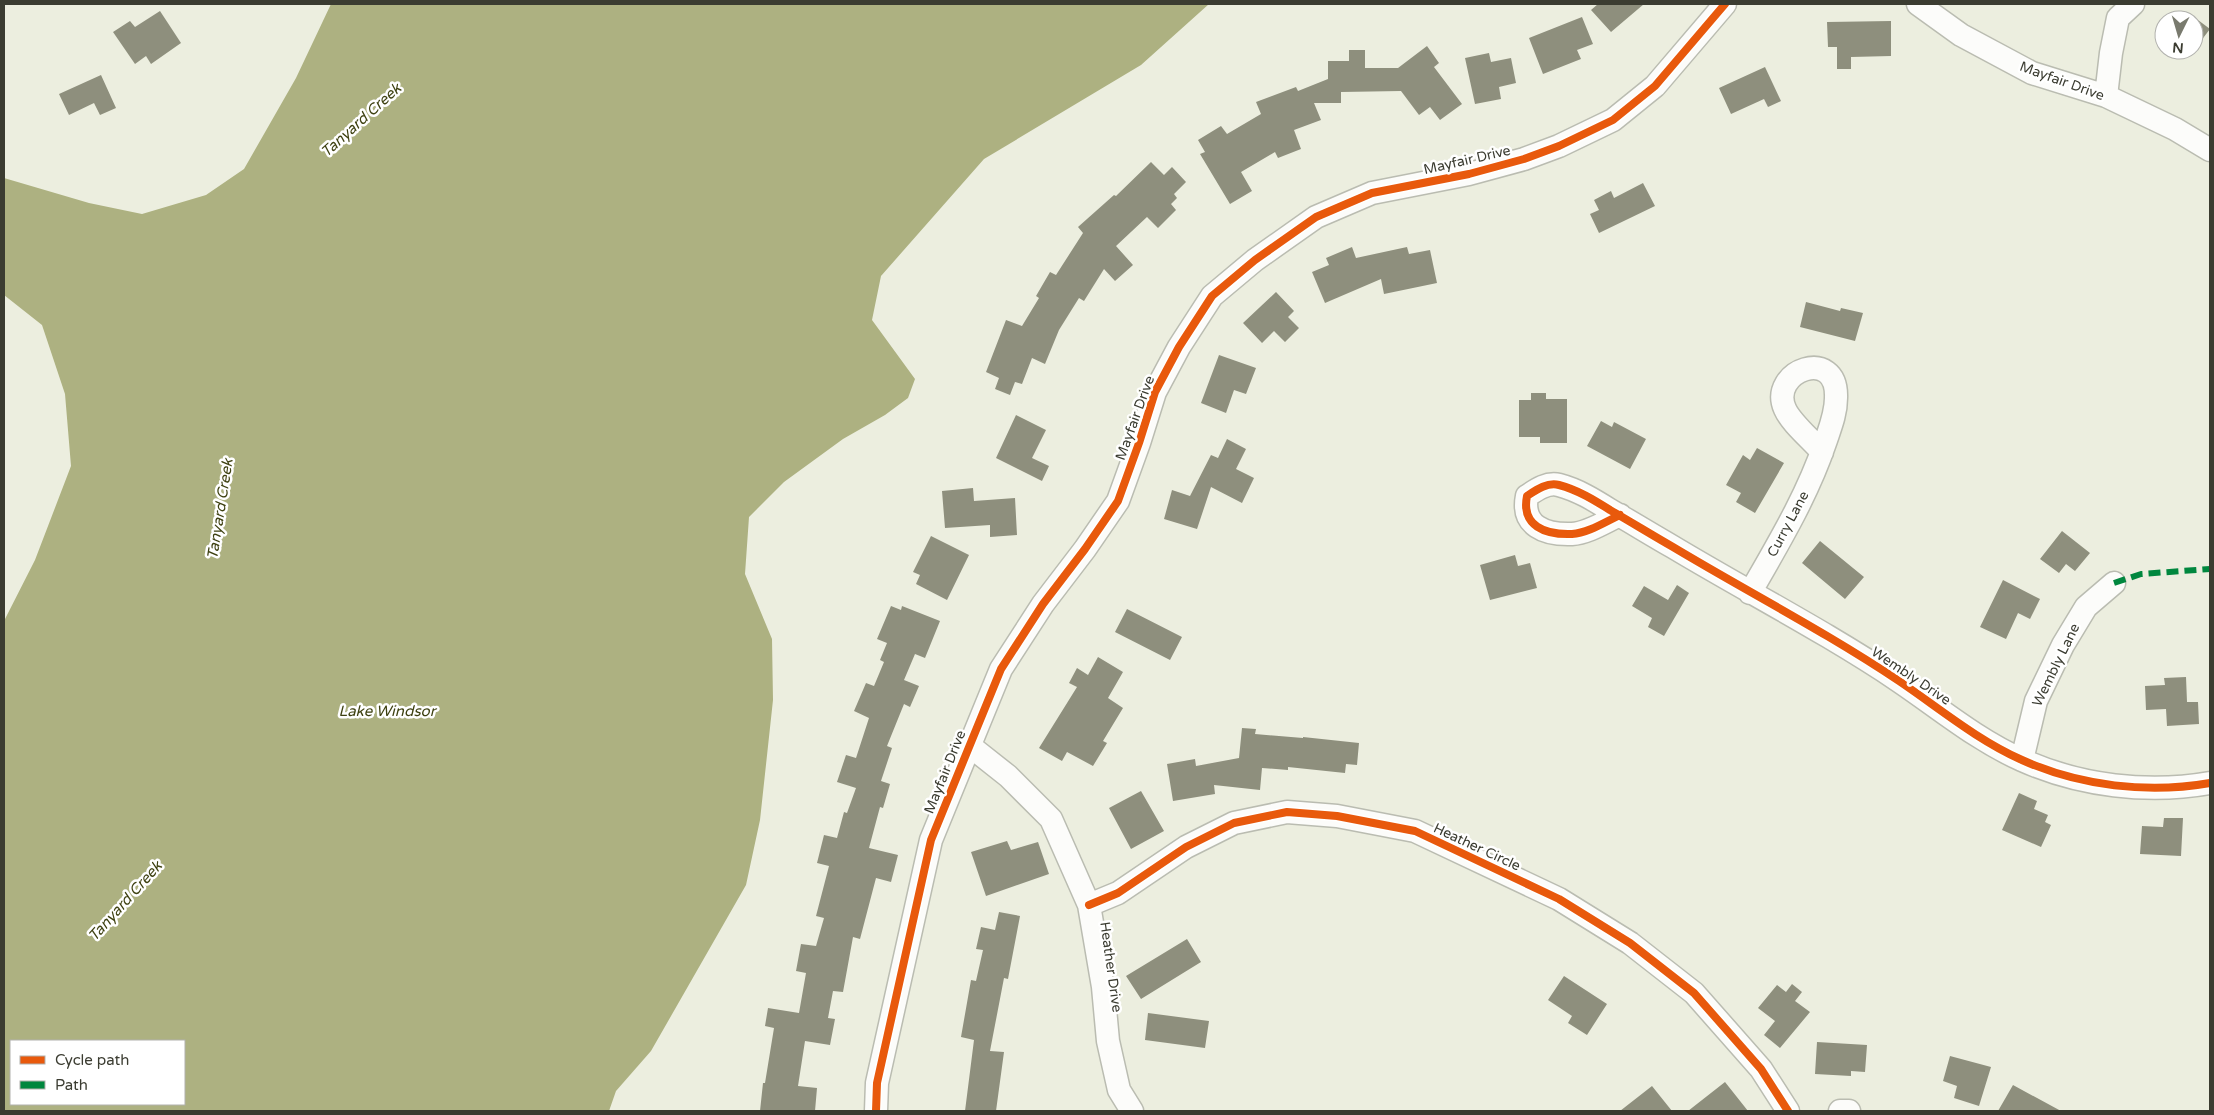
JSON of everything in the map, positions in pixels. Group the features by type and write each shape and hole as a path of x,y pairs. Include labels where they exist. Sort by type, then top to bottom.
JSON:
{"street":[{"name":"Mayfair Drive","path":"876,1111 877,1083 931,840 1001,669 1044,604 1118,501 1155,392 1179,347 1212,296 1256,260 1316,216 1372,193 1469,174 1524,159 1559,146 1613,120 1655,86 1725,4"},
{"name":"Mayfair Drive","path":"1918,4 1961,35 2032,73 2106,96 2175,129 2210,150"},
{"path":"2106,96 2111,53 2118,18 2133,4"},
{"name":"Curry Lane","path":"1750,593 1792,518 1822,452"},
{"name":"Wembly Drive","path":"1620,515 1898,680 1970,732 2022,760 2070,776 2121,787 2188,787 2210,783"},
{"name":"Wembly Lane","path":"2022,760 2036,701 2063,645 2086,606 2114,583"},
{"name":"Heather Drive","path":"970,746 1008,776 1051,819 1089,905 1102,987 1108,1041 1119,1090 1132,1111"},
{"name":"Heather Circle","path":"1089,905 1118,893 1186,847 1234,823 1287,812 1337,816 1415,831 1559,899 1630,943 1694,993 1761,1069 1788,1111"},
{"path":"1840,1111 1849,1111"}],"water":[{"name":"Lake Windsor","path":"331,4 1209,4 1141,65 984,159 881,276 872,320 915,379 908,398 885,415 843,439 784,482 749,517 745,574 772,639 773,700 760,820 746,885 651,1051 616,1091 609,1111 4,1111 4,621 35,560 71,466 65,394 42,325 4,295 4,178 89,203 142,214 206,195 244,169 296,78"}],"building":[{"path":"1598,4 1644,4 1611,32 1591,10"},
{"path":"160,11 181,43 151,64 146,56 135,64 113,32 130,21 135,27"},
{"path":"1582,17 1593,44 1577,50 1581,59 1543,74 1529,38"},
{"path":"1891,21 1891,56 1851,57 1851,69 1837,69 1837,47 1828,47 1827,22"},
{"path":"2204,24 2210,29 2204,37"},
{"path":"1427,46 1439,63 1434,67 1462,104 1440,120 1430,107 1419,115 1401,91 1341,92 1341,103 1314,103 1321,120 1294,130 1301,149 1278,158 1275,152 1241,172 1252,191 1230,204 1200,154 1205,152 1198,140 1221,126 1227,134 1261,114 1256,102 1296,87 1298,91 1328,79 1328,61 1349,61 1349,50 1365,50 1365,68 1398,68"},
{"path":"1489,53 1491,62 1511,58 1516,83 1499,87 1501,99 1475,104 1465,58"},
{"path":"1765,67 1781,101 1768,107 1764,99 1731,114 1719,88"},
{"path":"101,75 116,108 100,115 94,103 69,115 59,94"},
{"path":"1151,162 1164,175 1172,167 1186,182 1174,194 1177,198 1171,204 1176,210 1158,228 1147,217 1116,246 1133,265 1115,281 1104,269 1084,301 1079,298 1059,330 1045,364 1032,358 1022,384 1015,382 1010,395 995,389 999,378 986,372 1006,320 1022,326 1039,298 1036,296 1050,272 1056,275 1083,233 1078,227 1114,195 1116,196"},
{"path":"1643,183 1655,206 1599,233 1590,214 1599,210 1594,200 1611,191 1614,198"},
{"path":"1352,247 1356,258 1407,247 1409,254 1430,250 1437,283 1384,294 1381,279 1325,303 1312,272 1329,265 1326,258"},
{"path":"1276,292 1294,311 1288,317 1299,328 1285,342 1274,331 1262,343 1243,323"},
{"path":"1806,302 1840,311 1841,308 1863,313 1855,341 1800,327"},
{"path":"1219,355 1256,368 1246,394 1234,390 1226,413 1201,403"},
{"path":"1531,393 1546,393 1546,399 1567,399 1567,443 1540,443 1540,437 1519,437 1519,400 1531,400"},
{"path":"1016,415 1046,430 1032,458 1049,466 1042,481 996,458"},
{"path":"1601,421 1612,427 1614,422 1646,439 1630,469 1587,446"},
{"path":"1227,439 1246,449 1236,469 1254,478 1242,503 1211,487 1197,529 1164,519 1172,490 1190,496 1211,455 1218,458"},
{"path":"1757,448 1784,463 1755,513 1736,502 1741,493 1726,485 1743,455 1750,460"},
{"path":"973,488 974,501 1015,498 1017,535 990,537 990,525 945,528 942,491"},
{"path":"2062,531 2090,553 2075,571 2066,564 2059,573 2040,559"},
{"path":"931,536 969,555 947,600 916,584 920,575 913,572"},
{"path":"1820,541 1864,577 1845,599 1802,563"},
{"path":"1515,555 1518,566 1530,563 1537,588 1490,600 1480,565"},
{"path":"2003,580 2040,599 2030,619 2018,613 2006,639 1980,627"},
{"path":"1677,585 1689,593 1664,636 1648,627 1652,618 1632,606 1644,586 1668,600"},
{"path":"891,606 901,610 902,606 940,621 925,658 915,654 904,680 919,686 910,707 904,704 887,746 892,748 881,781 890,784 883,808 880,807 869,848 898,855 891,882 876,878 860,939 853,937 843,992 833,991 828,1018 835,1019 830,1045 805,1041 798,1086 817,1088 815,1111 760,1111 763,1083 765,1083 774,1028 765,1026 768,1008 799,1013 806,973 796,971 801,944 816,946 824,918 816,916 829,866 817,863 824,835 837,838 844,812 847,813 856,788 837,782 846,755 856,758 869,718 854,711 866,683 874,686 884,662 880,660 887,643 877,639"},
{"path":"1127,609 1182,637 1170,660 1115,632"},
{"path":"1098,657 1123,672 1108,698 1123,708 1103,741 1107,743 1093,766 1067,752 1062,761 1039,748 1077,687 1069,683 1077,668 1088,675"},
{"path":"2186,677 2187,702 2198,702 2199,724 2167,726 2166,709 2146,710 2145,686 2165,685 2164,678"},
{"path":"1242,728 1256,729 1255,734 1359,743 1357,765 1346,764 1345,773 1288,767 1288,770 1262,768 1260,790 1214,785 1215,794 1173,801 1167,764 1195,759 1196,766 1239,758"},
{"path":"1141,791 1164,831 1131,849 1109,808"},
{"path":"2019,793 2037,801 2034,809 2048,815 2045,822 2051,825 2041,847 2002,830"},
{"path":"2164,818 2183,818 2181,856 2140,854 2142,826 2163,827"},
{"path":"1007,841 1011,850 1038,842 1049,874 986,896 971,852"},
{"path":"999,912 1020,916 1008,979 1004,978 990,1051 1004,1052 996,1111 965,1111 974,1040 961,1037 971,980 976,981 983,950 976,949 981,927 995,930"},
{"path":"1187,939 1201,962 1141,999 1126,976"},
{"path":"1564,976 1607,1004 1587,1035 1568,1023 1572,1016 1548,1000"},
{"path":"1792,984 1802,992 1795,1001 1810,1012 1780,1048 1764,1035 1775,1021 1758,1008 1777,985 1786,992"},
{"path":"1148,1013 1209,1021 1205,1048 1145,1040"},
{"path":"1817,1042 1867,1045 1865,1072 1851,1071 1851,1076 1815,1074"},
{"path":"1950,1056 1991,1067 1979,1106 1954,1098 1957,1086 1943,1081"},
{"path":"1725,1082 1748,1111 1688,1111"},
{"path":"2013,1085 2061,1111 1998,1111"},
{"path":"1652,1086 1672,1111 1620,1111"}],"marked path":[{"path":"2114,583 2141,574 2210,569"}],"cycle path":[{"path":"876,1111 877,1083 931,840 1001,669 1043,604 1085,549 1118,501 1155,392 1179,347 1212,296 1255,260 1316,217 1372,193 1469,174 1524,159 1559,146 1613,120 1655,86 1725,4"},
{"path":"1620,515 1614,518 1596,527 1584,532 1572,534 1553,533 1537,527 1531,521 1526,506 1527,496 1542,487 1555,484 1586,496 1618,515 1626,519 1701,564 1787,612 1899,681 1989,743 2022,760 2067,776 2114,785 2163,788 2210,783"},
{"path":"1089,905 1118,893 1186,847 1234,823 1287,812 1337,816 1415,831 1559,899 1630,943 1694,993 1761,1069 1788,1111"}],"water label":[{"name":"Tanyard Creek","path":"361,120"},
{"name":"Tanyard Creek","path":"220,509"},
{"name":"Tanyard Creek","path":"125,901"}]}
